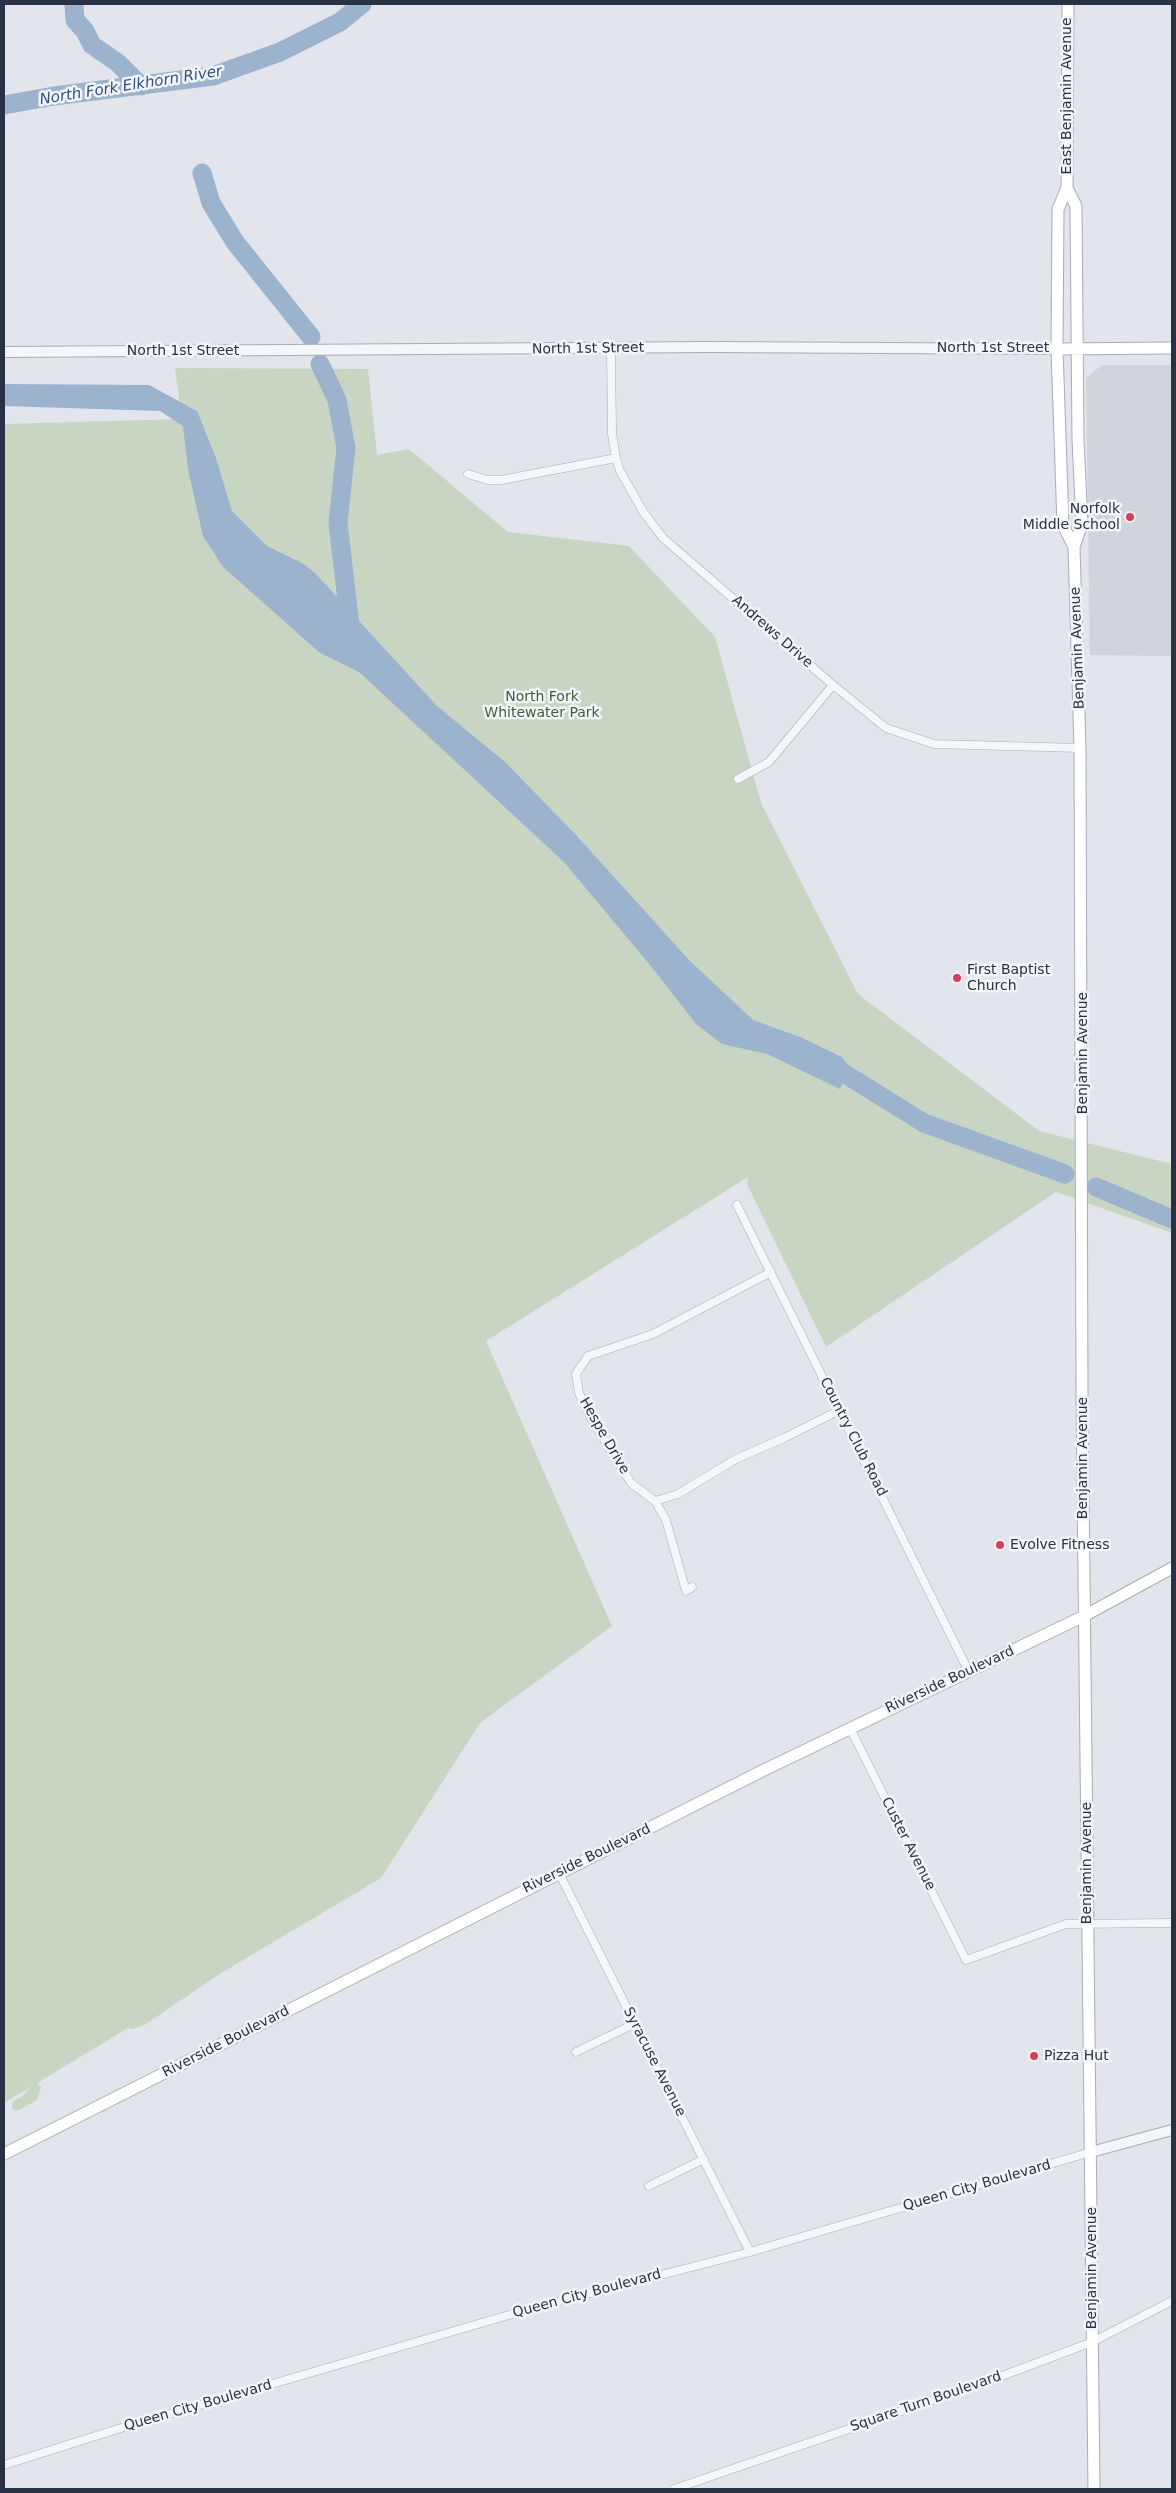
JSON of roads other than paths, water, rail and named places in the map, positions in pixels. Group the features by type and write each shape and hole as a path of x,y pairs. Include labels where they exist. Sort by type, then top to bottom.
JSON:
{"main road":[{"name":"East Benjamin Avenue","path":"1057,349 1058,209 1067,188 1068,4"},
{"name":"East Benjamin Avenue","path":"1067,188 1076,206 1077,349"},
{"name":"North 1st Street","path":"1057,349 1172,348"},
{"name":"Benjamin Avenue","path":"1057,349 1063,526 1074,547"},
{"name":"Benjamin Avenue","path":"1077,349 1082,524 1074,547 1080,748 1084,1616 1094,2489"},
{"name":"Riverside Boulevard","path":"4,2154 850,1728 1084,1616 1172,1568"}],"street":[{"name":"North 1st Street","path":"4,352 711,347 1057,349"},
{"name":"Andrews Drive","path":"611,349 612,434 616,458 620,471 644,514 663,538 833,685 886,728 934,744 1080,748"},
{"path":"468,474 488,480 501,480 616,458"},
{"path":"738,779 769,762 833,685"},
{"name":"Country Club Road","path":"736,1205 840,1410 968,1670"},
{"name":"Hespe Drive","path":"655,1501 631,1483 591,1418 579,1393 576,1374 578,1370 588,1356 652,1334 770,1272"},
{"path":"692,1587 686,1591 666,1520 655,1501 678,1494 736,1459 840,1410"},
{"name":"Custer Avenue","path":"850,1728 966,1960 1066,1924 1087,1924"},
{"name":"Syracuse Avenue","path":"559,1873 750,2252"},
{"path":"1087,1924 1172,1923"},
{"path":"576,2052 634,2024"},
{"name":"Queen City Boulevard","path":"4,2465 121,2428 533,2308 750,2252 1172,2130"},
{"path":"649,2186 704,2159"},
{"name":"Square Turn Boulevard","path":"674,2489 986,2382 1092,2342 1172,2301"}],"water":[{"path":"4,384 149,385 197,411 216,458 232,511 267,546 302,563 315,573 437,706 505,762 576,835 689,960 753,1020 800,1037 842,1057 850,1068 840,1089 767,1054 722,1044 696,1024 655,971 564,862 359,672 320,653 223,567 203,536 188,469 183,426 160,411 4,406"}],"waterway":[{"path":"74,4 75,20 85,31 92,45 118,63 141,86"},
{"name":"North Fork Elkhorn River","path":"4,105 54,96 213,76 280,52 340,22 362,4"},
{"path":"202,173 211,203 235,242 311,337"},
{"path":"320,364 337,400 346,448 338,523 351,634"},
{"path":"824,1065 837,1069 924,1123 1065,1174"},
{"path":"1096,1187 1172,1219"}],"place":[{"name":"Norfolk Middle School","path":"1130,517"},
{"name":"First Baptist Church","path":"957,978"},
{"name":"Evolve Fitness","path":"1000,1545"},
{"name":"Pizza Hut","path":"1034,2056"}],"park label":[{"name":"North Fork Whitewater Park","path":"542,706"}]}
